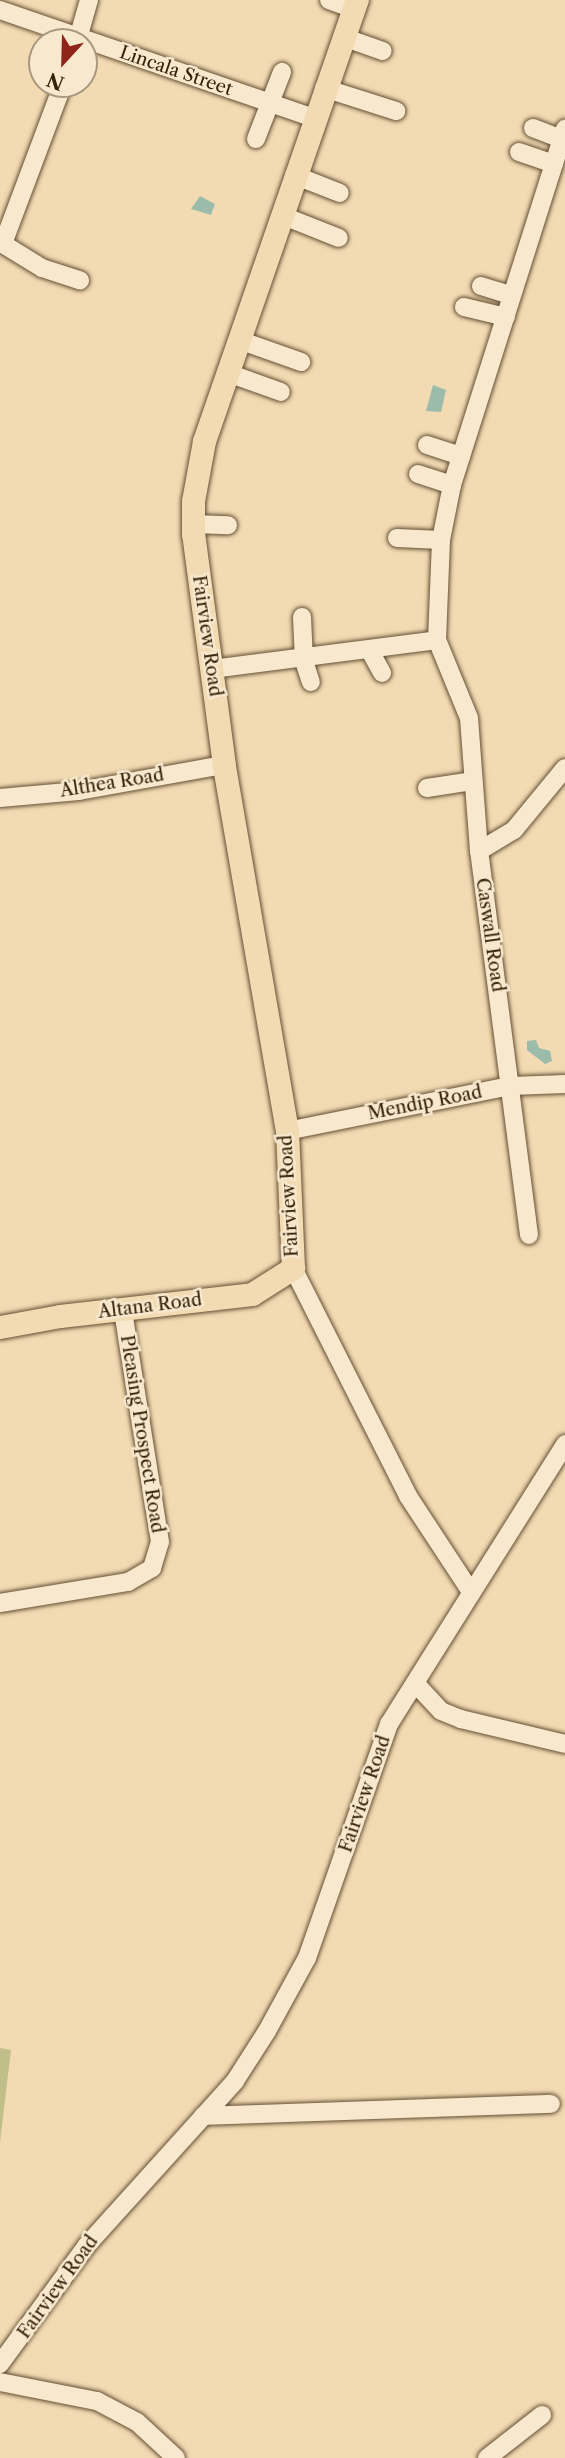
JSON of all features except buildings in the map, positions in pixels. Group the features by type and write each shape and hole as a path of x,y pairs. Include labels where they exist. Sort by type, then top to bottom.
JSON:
{"main road":[{"name":"Fairview Road","path":"293,1268 287,1131 224,765 193,524 204,442 324,88 355,5"},
{"name":"Altana Road","path":"0,1327 252,1294 293,1268"}],"street":[{"path":"81,28 89,0"},
{"path":"329,0 355,5"},
{"name":"Lincala Street","path":"0,10 48,28"},
{"path":"343,37 383,51"},
{"name":"Lincala Street","path":"98,46 314,118"},
{"path":"256,139 282,72"},
{"path":"324,88 396,111"},
{"path":"58,98 3,244 42,268 80,280"},
{"path":"533,128 561,147"},
{"path":"519,152 561,147"},
{"path":"212,669 304,661 437,640 441,540 452,485 511,295 561,147"},
{"path":"294,175 340,193"},
{"path":"281,215 340,238"},
{"path":"481,286 511,295"},
{"path":"464,307 506,317"},
{"path":"239,340 301,362"},
{"path":"228,373 281,392"},
{"path":"427,445 461,456"},
{"path":"418,474 452,485"},
{"path":"193,524 228,525"},
{"path":"397,538 441,540"},
{"path":"302,617 304,661 311,682"},
{"name":"Caswall Road","path":"437,640 469,718 479,851 529,1235"},
{"path":"370,651 382,673"},
{"name":"Althea Road","path":"0,798 79,791 224,765"},
{"path":"479,851 514,830 563,774"},
{"path":"427,788 474,781"},
{"name":"Mendip Road","path":"287,1131 511,1086 565,1084"},
{"name":"Fairview Road","path":"0,2364 87,2245 235,2081 307,1958 376,1754 415,1683 471,1592 408,1496 293,1268"},
{"name":"Pleasing Prospect Road","path":"0,1604 128,1582 152,1568 160,1542 123,1310"},
{"path":"471,1592 565,1444"},
{"path":"415,1683 441,1711 460,1719 565,1744"},
{"path":"203,2116 551,2104"},
{"path":"0,2382 97,2401 137,2422 176,2458"},
{"path":"487,2458 542,2415"}],"shaded area":[{"path":"200,196 215,204 211,215 191,209"},
{"path":"433,385 446,390 441,412 426,411"},
{"path":"536,1040 539,1048 550,1051 552,1061 545,1064 527,1050 527,1041"},
{"path":"0,2048 11,2050 0,2142"}]}
